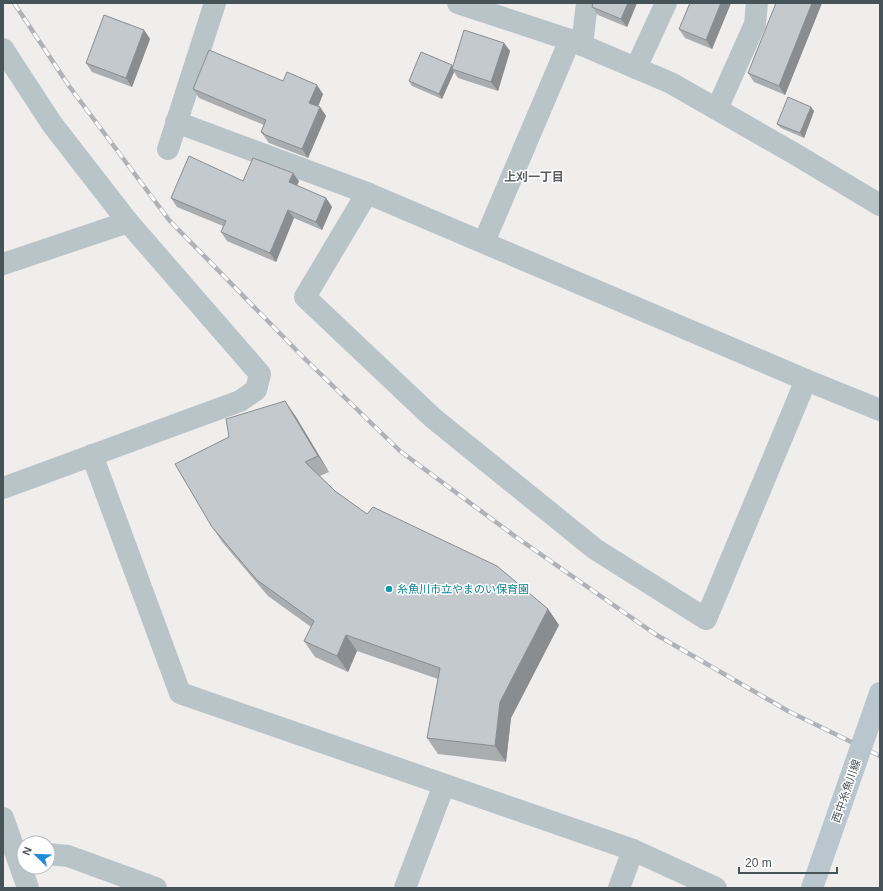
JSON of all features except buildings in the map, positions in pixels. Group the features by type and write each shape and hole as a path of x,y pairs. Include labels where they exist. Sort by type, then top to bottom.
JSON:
{"main road":[{"name":"西中糸魚川線","path":"812,888 880,694"}],"street":[{"path":"168,149 215,3"},
{"path":"458,3 576,42 671,83 796,154 880,205"},
{"path":"484,242 576,42 587,3"},
{"path":"636,68 666,3"},
{"path":"717,109 755,24 757,3"},
{"path":"3,49 52,124 128,222 260,374 256,390 240,401 3,488"},
{"path":"176,122 367,193 880,410"},
{"path":"367,193 305,297 433,418 595,549 706,619 806,380"},
{"path":"3,264 128,222"},
{"path":"92,455 180,693 633,850 716,888"},
{"path":"404,888 444,785"},
{"path":"3,818 16,844"},
{"path":"619,888 633,850"},
{"path":"56,855 68,856 156,888"},
{"path":"25,875 28,888"}],"railway":[{"path":"14,3 69,86 169,220 304,358 400,451 516,537 655,634 788,711 880,756"}],"place":[{"name":"糸魚川市立やまのい保育園","path":"389,589"}],"district":[{"name":"上刈一丁目","path":"534,177"}]}
